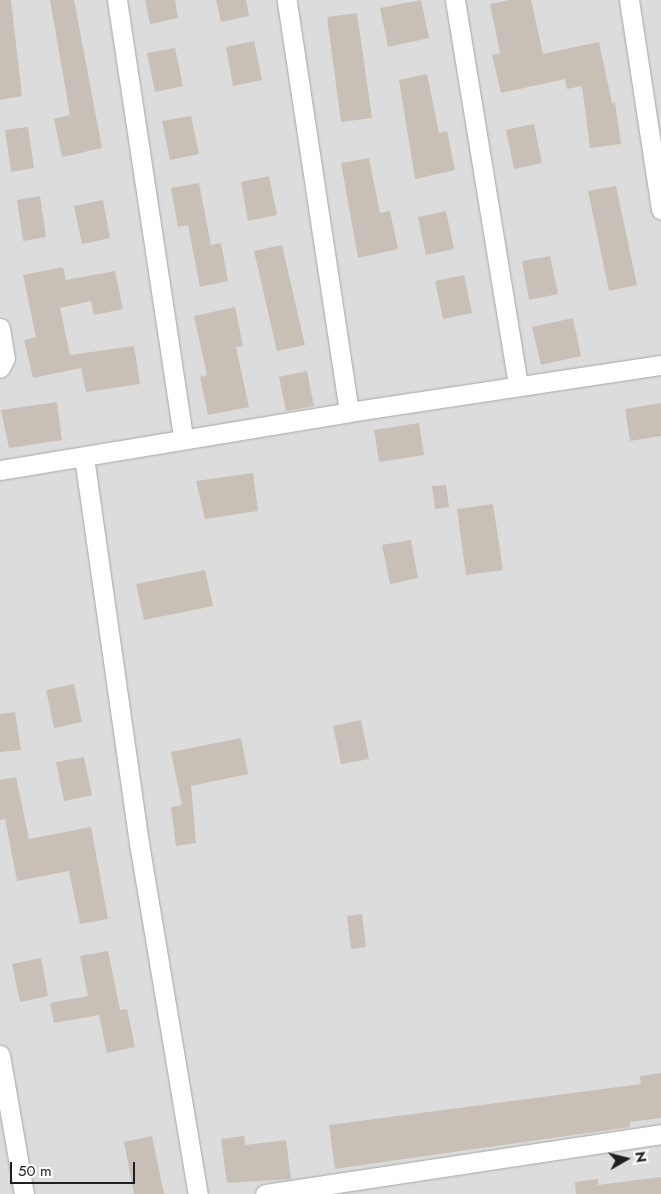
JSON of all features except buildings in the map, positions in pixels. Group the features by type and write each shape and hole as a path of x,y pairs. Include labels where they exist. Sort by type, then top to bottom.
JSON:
{"street":[{"path":"118,0 183,437"},
{"path":"287,0 349,412"},
{"path":"455,0 518,386"},
{"path":"629,0 661,210"},
{"path":"0,328 5,358 0,368"},
{"path":"0,470 84,457 183,437 661,365"},
{"path":"84,457 138,843 198,1194"},
{"path":"0,1055 24,1194"},
{"path":"265,1194 661,1134"}],"shaded area":[{"path":"0,0 661,0 661,1194 0,1194"}]}
